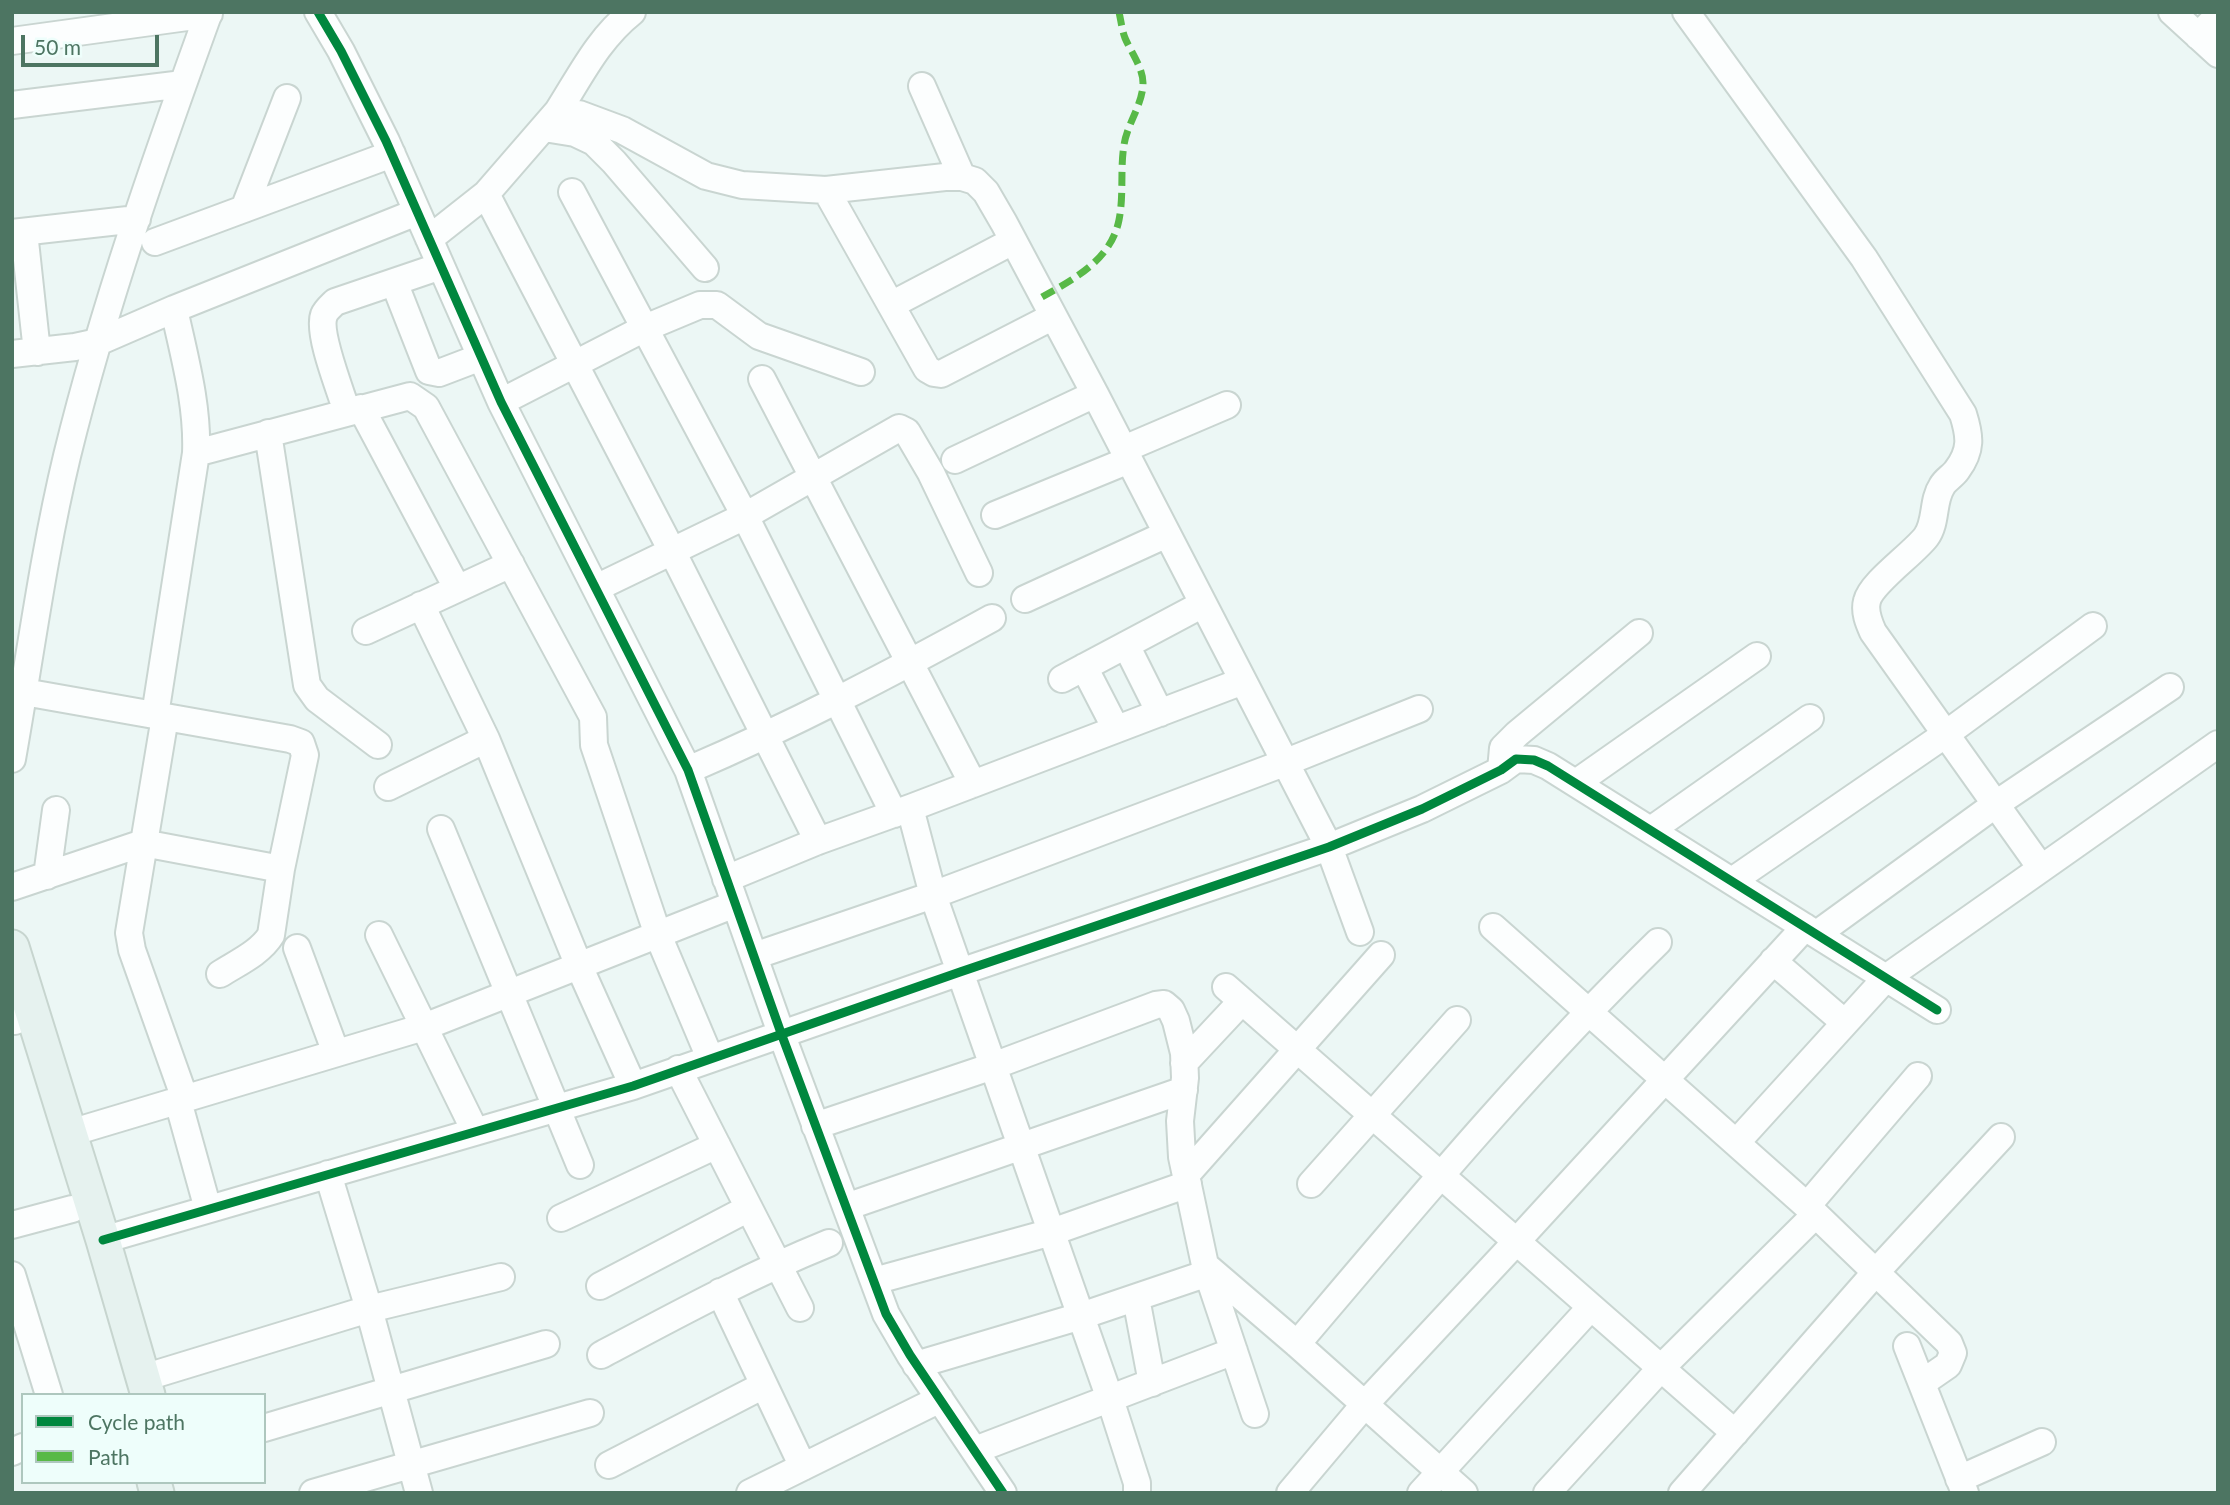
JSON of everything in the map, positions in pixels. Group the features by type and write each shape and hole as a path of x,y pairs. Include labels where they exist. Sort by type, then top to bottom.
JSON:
{"main road":[{"path":"12,947 103,1240 139,1389"},
{"path":"13,1017 72,1209 139,1389"}],"street":[{"path":"318,12 341,51 391,154 501,402 688,770 780,1033 886,1314 916,1364 1003,1493"},
{"path":"429,239 486,194 551,120 601,41 632,12"},
{"path":"1686,12 1864,258 1963,414 1969,434 1966,454 1957,471 1942,486 1926,537 1877,586 1867,600 1867,617 1873,632 2041,868"},
{"path":"2172,12 2218,54"},
{"path":"12,41 209,13 139,211 66,457 12,759"},
{"path":"2198,36 2218,16"},
{"path":"12,105 183,84"},
{"path":"922,86 962,177"},
{"path":"244,209 287,98"},
{"path":"551,120 579,114 622,130 706,176 742,185 826,190 962,177 975,181 986,192 1095,394 1329,847 1360,932"},
{"path":"551,120 594,142 705,268"},
{"path":"139,211 159,253 244,209 391,154"},
{"path":"826,190 927,369 934,373 941,374 1052,317"},
{"path":"572,192 745,516 839,701 902,811 1110,1399 1137,1483 1137,1493"},
{"path":"486,194 673,551 818,841"},
{"path":"139,211 18,233 24,353 98,342 417,212"},
{"path":"891,305 1013,241"},
{"path":"441,266 335,302 323,316 323,334 354,410 457,588"},
{"path":"394,282 429,371 439,373 481,357"},
{"path":"501,402 645,328 699,305 717,305 768,340 861,372"},
{"path":"174,309 195,411 196,453 143,843 128,933 182,1100 208,1209"},
{"path":"762,379 973,784"},
{"path":"955,460 1095,394"},
{"path":"196,453 410,396 426,407 593,717 594,745 658,935 710,1058"},
{"path":"995,515 1227,405"},
{"path":"596,588 745,516 899,428 904,428 931,473 979,573"},
{"path":"268,433 307,685 317,699 378,745"},
{"path":"1025,599 1167,534"},
{"path":"366,631 511,564"},
{"path":"1116,729 1073,673 1203,604"},
{"path":"421,605 486,739 579,966 633,1086"},
{"path":"688,770 839,701 992,618"},
{"path":"1732,881 1945,734 2093,626"},
{"path":"1501,770 1503,748 1517,734 1639,633"},
{"path":"1126,645 1160,713"},
{"path":"1576,783 1757,656"},
{"path":"726,879 818,841 1242,681"},
{"path":"1290,1493 1365,1404 1773,961 1811,930 2170,687"},
{"path":"24,692 301,743 305,755 281,869 271,935 258,950 220,974"},
{"path":"754,956 933,895 1284,763 1419,709"},
{"path":"1651,830 1810,718"},
{"path":"388,788 486,739"},
{"path":"1736,1143 1886,978 2218,744"},
{"path":"103,1240 633,1086 780,1033 1329,847 1422,809 1501,770 1516,759 1534,760 1548,766 1937,1010"},
{"path":"47,876 56,810"},
{"path":"442,829 580,1165"},
{"path":"12,887 143,843 281,869"},
{"path":"70,1133 424,1027 735,904"},
{"path":"1493,927 1811,1211 1949,1343 1953,1353 1948,1365 1922,1383"},
{"path":"379,935 475,1131"},
{"path":"1297,1344 1440,1175 1588,1011 1658,942"},
{"path":"297,948 336,1053"},
{"path":"874,1281 1052,1233 1187,1180 1381,955"},
{"path":"1773,961 1845,1023"},
{"path":"1184,1063 1234,994 1735,1433"},
{"path":"815,1126 993,1066 1156,1004 1164,1004 1171,1010 1184,1053 1184,1090 1180,1121 1182,1157 1206,1269 1255,1414"},
{"path":"1311,1184 1457,1020"},
{"path":"678,1069 800,1308"},
{"path":"1547,1493 1661,1368 1811,1211 1918,1076"},
{"path":"846,1207 1184,1090"},
{"path":"1682,1493 1875,1273 2001,1137"},
{"path":"561,1218 716,1145"},
{"path":"328,1174 369,1309 419,1493"},
{"path":"600,1286 749,1208"},
{"path":"12,1225 72,1209"},
{"path":"601,1355 720,1292 829,1243"},
{"path":"1206,1269 1297,1344 1464,1493"},
{"path":"916,1364 1136,1298 1206,1269"},
{"path":"12,1275 47,1393"},
{"path":"139,1389 369,1309 501,1277"},
{"path":"720,1292 803,1467"},
{"path":"1136,1298 1152,1383"},
{"path":"1421,1493 1591,1307"},
{"path":"266,1427 546,1343"},
{"path":"1907,1346 1962,1486 2042,1442"},
{"path":"975,1450 1234,1351"},
{"path":"609,1465 764,1385"},
{"path":"750,1493 940,1399"},
{"path":"313,1493 590,1413"}],"marked path":[{"path":"1042,297 1090,267 1108,246 1119,220 1124,145 1143,83 1139,66 1124,35 1119,12"}],"cycle path":[{"path":"318,12 341,51 386,141 501,402 688,770 781,1033 886,1314 910,1355 1003,1493"},
{"path":"103,1240 633,1086 1329,847 1422,809 1501,770 1516,759 1534,760 1548,766 1937,1010"}]}
